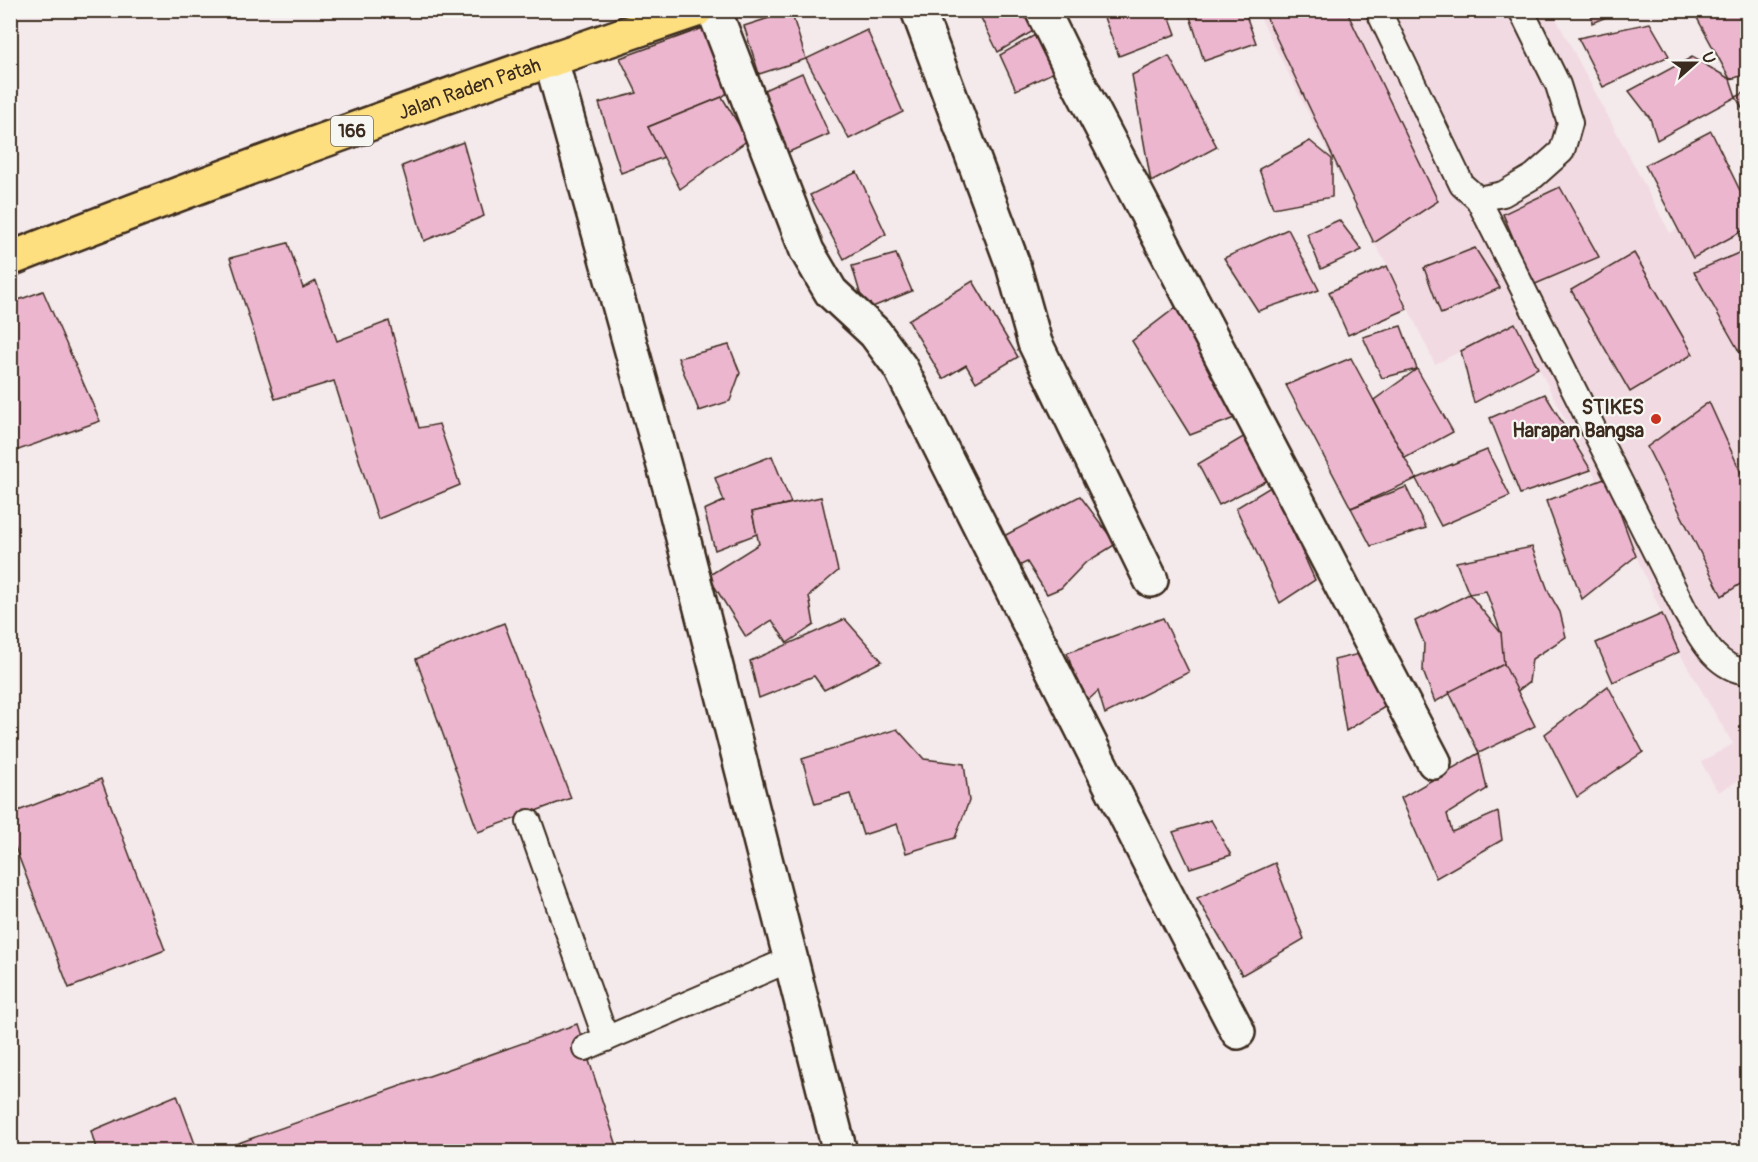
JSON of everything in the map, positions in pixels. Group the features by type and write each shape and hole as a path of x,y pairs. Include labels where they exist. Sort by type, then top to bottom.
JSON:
{"main road":[{"name":"Jalan Raden Patah","path":"10,259 161,200 696,10"}],"street":[{"path":"714,10 807,251 831,292 875,333 900,366 1158,879 1238,1032"},
{"path":"918,10 1013,265 1035,343 1151,580"},
{"path":"1042,10 1434,762"},
{"path":"551,60 671,492 840,1152"}],"lane":[{"path":"1378,10 1462,185 1478,199 1685,611 1706,645 1720,662 1748,672"},
{"path":"1478,199 1503,194 1534,176 1562,151 1570,123 1558,85 1521,10"},
{"path":"529,822 595,1043 791,959"}],"shaded area":[{"name":"STIKES Harapan Bangsa","path":"1257,11 1552,11 1670,233 1747,195 1747,776 1718,792 1701,762 1733,744 1679,652 1636,556 1516,324 1435,364 1388,266 1374,243"}],"building":[{"path":"988,10 1032,10 1040,27 998,52 980,16"},
{"path":"1101,10 1167,10 1176,34 1119,56"},
{"path":"1188,10 1244,10 1256,43 1204,61"},
{"path":"1263,10 1346,10 1438,201 1374,243"},
{"path":"1591,10 1623,10 1592,23"},
{"path":"1707,10 1748,10 1748,74 1730,79 1696,16"},
{"path":"791,11 806,59 759,74 744,26"},
{"path":"1650,23 1669,56 1603,87 1578,38"},
{"path":"706,27 732,89 722,97 648,127 664,157 621,173 599,103 637,93 620,58"},
{"path":"867,30 903,112 849,139 806,59"},
{"path":"1042,31 1061,69 1016,90 1000,55"},
{"path":"1169,56 1217,147 1151,182 1132,75"},
{"path":"1692,57 1730,79 1736,97 1657,140 1650,118 1629,91"},
{"path":"802,73 829,134 780,156 753,95"},
{"path":"1748,91 1748,119 1736,97"},
{"path":"722,97 748,140 680,189 648,127"},
{"path":"1711,131 1748,207 1748,228 1693,258 1645,165"},
{"path":"1310,141 1332,159 1332,197 1273,208 1259,169"},
{"path":"463,142 484,216 424,241 402,166"},
{"path":"857,172 886,234 844,259 810,195"},
{"path":"1560,187 1599,257 1533,285 1503,214"},
{"path":"1339,220 1362,250 1321,269 1307,234"},
{"path":"1288,229 1319,290 1258,311 1224,258"},
{"path":"288,243 303,288 316,281 337,341 389,321 419,428 439,424 460,485 378,519 334,381 275,399 230,258"},
{"path":"1475,248 1500,288 1441,314 1424,268"},
{"path":"1748,249 1748,367 1694,272"},
{"path":"1634,253 1693,354 1630,392 1571,290"},
{"path":"896,254 912,291 865,310 852,266"},
{"path":"1387,266 1407,309 1348,335 1329,292"},
{"path":"973,281 1018,357 976,382 966,365 943,379 908,320"},
{"path":"43,291 100,421 10,453 10,303"},
{"path":"1179,305 1237,417 1190,435 1132,341"},
{"path":"1515,323 1538,368 1474,403 1461,351"},
{"path":"1401,326 1417,369 1382,378 1363,337"},
{"path":"729,345 740,373 730,401 699,411 678,358"},
{"path":"1351,358 1416,479 1351,508 1286,385"},
{"path":"1417,369 1453,432 1405,458 1374,400"},
{"path":"1545,394 1591,470 1520,494 1490,418"},
{"path":"1709,402 1748,488 1748,579 1722,596 1647,447"},
{"path":"1245,436 1274,477 1219,505 1198,464"},
{"path":"1487,450 1510,496 1441,526 1416,479"},
{"path":"772,456 791,503 752,512 757,534 715,550 704,510 724,501 715,478"},
{"path":"1607,478 1636,556 1582,599 1546,501"},
{"path":"1272,486 1315,580 1280,603 1236,508"},
{"path":"1406,487 1426,528 1371,546 1351,508"},
{"path":"1080,496 1116,544 1085,563 1061,588 1047,594 1027,562 1009,571 1002,537"},
{"path":"821,497 838,571 809,596 814,625 787,643 772,620 746,637 708,576 759,544 752,512"},
{"path":"1532,547 1549,593 1560,612 1566,637 1532,659 1529,682 1515,693 1504,664 1495,652 1501,633 1486,591 1469,594 1456,562"},
{"path":"1469,594 1501,633 1504,664 1435,702 1423,671 1424,643 1415,621"},
{"path":"1662,614 1679,652 1613,682 1596,643"},
{"path":"1163,618 1189,672 1105,714 1098,691 1084,704 1067,653"},
{"path":"845,619 882,661 824,690 814,676 759,698 750,661"},
{"path":"504,623 571,798 478,832 416,659"},
{"path":"1392,646 1388,705 1346,731 1334,660"},
{"path":"1504,664 1535,726 1479,753 1449,692"},
{"path":"1608,686 1643,752 1577,797 1545,734"},
{"path":"897,729 924,759 964,764 969,801 955,838 906,853 897,824 863,835 850,794 815,804 802,759"},
{"path":"1479,753 1487,789 1447,814 1452,832 1498,812 1502,840 1436,878 1401,798"},
{"path":"101,779 165,950 69,988 10,834 10,814"},
{"path":"1211,820 1231,855 1190,868 1173,832"},
{"path":"1275,863 1304,939 1242,975 1197,898"},
{"path":"577,1024 619,1152 213,1152"},
{"path":"177,1095 198,1152 97,1152 91,1131"}],"place":[{"name":"STIKES Harapan Bangsa","path":"1656,419"}]}
